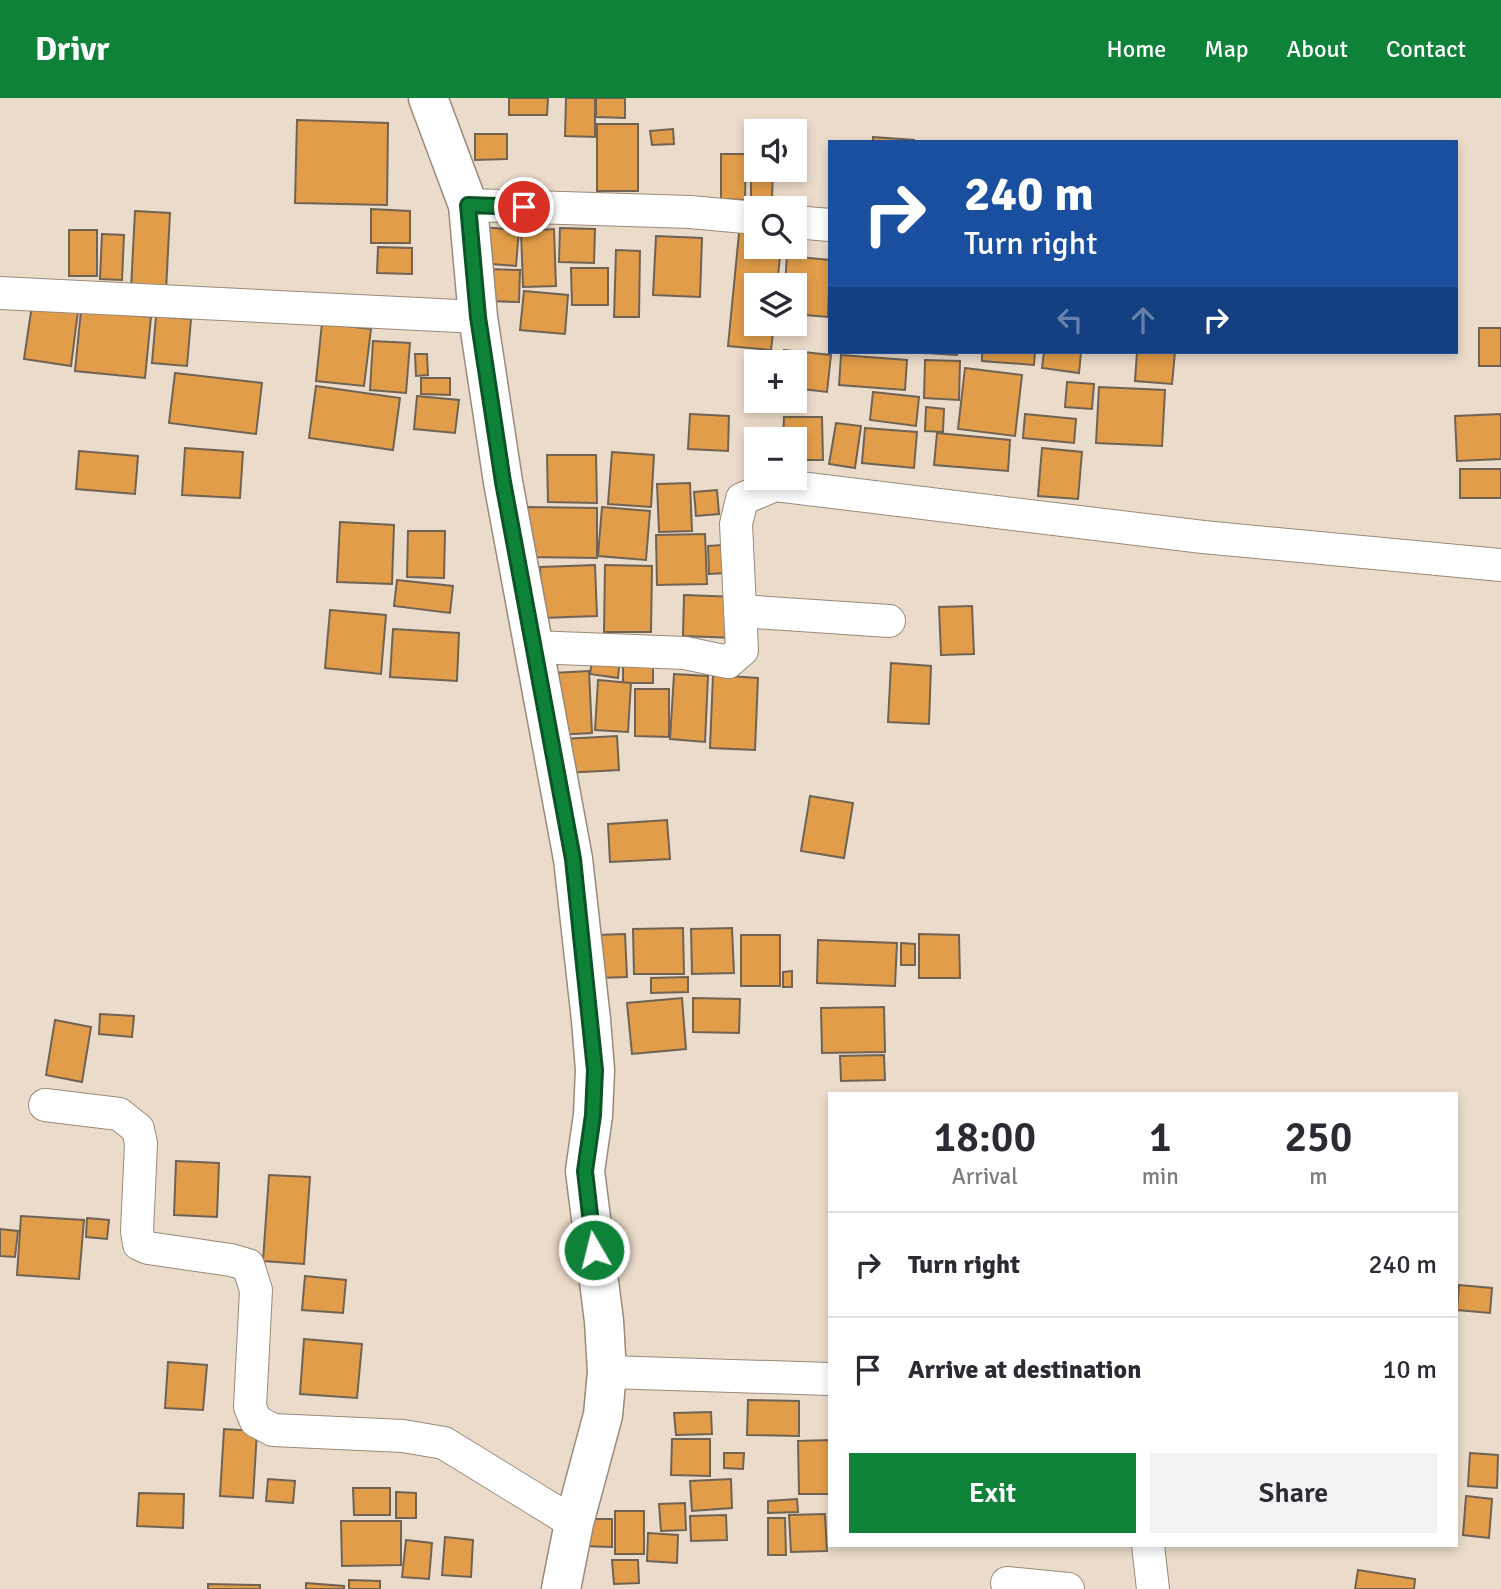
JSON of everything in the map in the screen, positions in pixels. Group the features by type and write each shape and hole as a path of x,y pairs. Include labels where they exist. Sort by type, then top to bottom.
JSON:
{"street":[{"path":"428,98 468,205 478,317 503,482 573,859 591,1020 595,1070 593,1115 585,1171 604,1321 607,1372 603,1415 574,1523 561,1589"},
{"path":"468,205 691,212 744,217"},
{"path":"807,223 828,225"},
{"path":"0,293 478,317"},
{"path":"534,647 685,653 728,662 742,650 736,524 742,499 775,485 1203,537 1501,565"},
{"path":"740,611 889,621"},
{"path":"45,1105 119,1114 138,1129 141,1144 137,1231 139,1244 148,1248 248,1265 256,1290 250,1408 256,1421 273,1430 403,1436 444,1443 574,1523"},
{"path":"607,1372 828,1379"},
{"path":"1148,1547 1153,1589"},
{"path":"1007,1583 1068,1589"}],"building":[{"path":"509,98 548,98 547,115 509,115"},
{"path":"566,98 595,98 595,137 565,136"},
{"path":"596,98 625,98 625,118 596,117"},
{"path":"297,120 388,123 387,205 295,203"},
{"path":"597,124 638,124 638,191 597,191"},
{"path":"673,129 674,144 652,145 650,131"},
{"path":"475,134 507,134 507,159 475,160"},
{"path":"873,137 914,140 873,140"},
{"path":"721,154 744,154 744,200 721,199"},
{"path":"751,182 773,182 772,196 751,196"},
{"path":"371,209 410,211 410,243 371,243"},
{"path":"135,211 170,213 166,291 131,289"},
{"path":"740,223 744,224 744,259 780,259 778,273 744,273 744,336 773,336 771,350 728,346"},
{"path":"481,227 519,230 516,266 478,263"},
{"path":"560,228 595,229 594,263 559,262"},
{"path":"554,229 556,286 523,287 521,231"},
{"path":"69,230 97,230 97,276 69,276"},
{"path":"102,234 124,235 122,280 100,279"},
{"path":"656,236 702,238 700,297 653,295"},
{"path":"378,247 412,248 412,274 377,273"},
{"path":"616,250 640,251 639,317 614,317"},
{"path":"787,259 828,260 828,317 807,315 807,273 786,273"},
{"path":"571,268 608,268 608,305 572,305"},
{"path":"487,269 520,270 519,302 486,301"},
{"path":"524,291 568,295 565,334 520,330"},
{"path":"32,305 78,311 71,366 24,359"},
{"path":"81,310 151,317 145,378 75,371"},
{"path":"156,316 191,319 187,366 152,363"},
{"path":"322,323 371,329 364,386 316,381"},
{"path":"1479,328 1501,328 1501,366 1479,366"},
{"path":"373,341 410,343 406,393 370,390"},
{"path":"807,352 831,355 827,392 807,390"},
{"path":"415,354 427,354 428,375 416,376"},
{"path":"982,354 1035,354 1034,365 982,361"},
{"path":"1044,354 1081,354 1079,373 1042,368"},
{"path":"1137,354 1175,354 1172,384 1135,381"},
{"path":"841,355 907,360 905,390 839,385"},
{"path":"925,360 960,361 959,400 924,398"},
{"path":"965,368 1022,375 1015,436 958,429"},
{"path":"175,373 262,383 256,434 169,423"},
{"path":"421,378 450,378 450,395 421,394"},
{"path":"1067,382 1094,384 1092,409 1065,407"},
{"path":"316,386 400,398 393,450 309,438"},
{"path":"1099,387 1165,390 1162,446 1096,443"},
{"path":"873,392 919,397 916,426 870,420"},
{"path":"417,396 459,400 455,433 414,429"},
{"path":"926,407 944,409 943,432 925,431"},
{"path":"690,414 729,416 728,451 688,449"},
{"path":"1025,414 1076,419 1074,443 1023,438"},
{"path":"1501,414 1501,459 1457,461 1455,416"},
{"path":"784,417 822,417 823,460 807,460 807,427 784,427"},
{"path":"836,423 861,426 855,468 829,464"},
{"path":"865,428 917,432 914,468 862,463"},
{"path":"937,433 1010,440 1008,471 934,465"},
{"path":"185,448 243,452 240,498 182,495"},
{"path":"1042,448 1082,452 1078,499 1038,496"},
{"path":"79,451 138,456 135,494 76,489"},
{"path":"612,452 654,455 651,507 608,504"},
{"path":"547,455 596,455 597,503 548,502"},
{"path":"1460,469 1501,469 1501,498 1460,498"},
{"path":"690,483 692,531 659,532 657,484"},
{"path":"717,490 719,514 696,516 694,492"},
{"path":"528,507 597,508 597,558 528,557"},
{"path":"602,507 650,511 646,560 598,556"},
{"path":"340,522 394,525 392,584 337,582"},
{"path":"408,531 445,531 444,578 407,577"},
{"path":"705,534 707,584 657,585 656,535"},
{"path":"723,545 725,573 709,574 708,546"},
{"path":"595,565 597,616 542,618 540,567"},
{"path":"605,565 652,566 651,632 604,632"},
{"path":"397,580 453,586 450,613 394,606"},
{"path":"684,595 738,597 736,638 683,636"},
{"path":"972,606 974,654 941,655 939,607"},
{"path":"330,610 386,615 381,674 325,668"},
{"path":"393,629 459,633 457,681 390,677"},
{"path":"593,654 620,657 618,678 590,674"},
{"path":"623,655 653,655 653,683 623,683"},
{"path":"891,663 931,666 929,724 888,722"},
{"path":"589,671 592,733 555,735 552,673"},
{"path":"674,674 708,676 705,742 670,739"},
{"path":"713,675 758,678 755,750 710,748"},
{"path":"598,680 631,683 628,732 595,730"},
{"path":"635,689 669,689 669,737 635,736"},
{"path":"617,736 619,770 565,773 563,739"},
{"path":"810,796 853,803 844,858 801,851"},
{"path":"667,820 670,859 610,862 608,824"},
{"path":"683,928 684,974 634,974 633,929"},
{"path":"732,928 734,973 692,974 691,929"},
{"path":"625,934 627,977 597,978 596,935"},
{"path":"919,934 959,935 960,978 919,978"},
{"path":"741,935 780,935 780,986 741,986"},
{"path":"818,940 897,943 895,986 817,983"},
{"path":"901,943 915,944 915,965 901,965"},
{"path":"792,971 792,987 783,987 783,972"},
{"path":"688,977 688,992 651,993 651,978"},
{"path":"682,998 686,1049 632,1054 627,1003"},
{"path":"693,998 740,999 739,1033 693,1032"},
{"path":"884,1007 885,1052 822,1053 821,1008"},
{"path":"100,1014 134,1016 132,1037 99,1034"},
{"path":"55,1020 91,1027 82,1082 46,1075"},
{"path":"884,1055 885,1080 841,1081 840,1056"},
{"path":"176,1161 219,1163 217,1217 174,1215"},
{"path":"269,1175 310,1177 304,1264 263,1261"},
{"path":"21,1216 84,1220 79,1279 17,1275"},
{"path":"87,1218 109,1220 107,1239 86,1237"},
{"path":"0,1229 18,1231 15,1257 0,1256"},
{"path":"305,1276 346,1280 343,1313 302,1310"},
{"path":"1459,1285 1492,1288 1490,1313 1458,1310"},
{"path":"304,1339 362,1344 357,1398 300,1394"},
{"path":"168,1362 207,1365 203,1410 165,1408"},
{"path":"748,1400 799,1401 799,1436 747,1435"},
{"path":"711,1412 712,1434 676,1435 674,1413"},
{"path":"224,1429 257,1431 253,1498 220,1496"},
{"path":"672,1439 710,1439 710,1476 671,1475"},
{"path":"828,1440 828,1494 799,1494 798,1441"},
{"path":"724,1453 744,1453 743,1469 724,1468"},
{"path":"1470,1453 1498,1455 1497,1488 1468,1486"},
{"path":"268,1479 295,1481 293,1503 266,1501"},
{"path":"731,1479 732,1508 692,1511 690,1481"},
{"path":"353,1488 390,1488 390,1515 354,1515"},
{"path":"396,1492 416,1493 416,1518 396,1518"},
{"path":"139,1493 184,1494 183,1528 137,1526"},
{"path":"1466,1496 1492,1499 1489,1538 1463,1535"},
{"path":"797,1499 798,1512 768,1513 768,1501"},
{"path":"685,1503 686,1530 661,1531 659,1504"},
{"path":"615,1511 644,1511 644,1554 615,1554"},
{"path":"825,1514 827,1551 791,1552 789,1515"},
{"path":"726,1515 727,1540 691,1541 690,1516"},
{"path":"768,1518 785,1518 786,1555 768,1555"},
{"path":"581,1519 612,1519 612,1547 580,1546"},
{"path":"341,1521 401,1521 401,1565 342,1566"},
{"path":"648,1533 678,1535 677,1563 647,1561"},
{"path":"445,1537 473,1540 471,1577 442,1575"},
{"path":"406,1540 432,1543 429,1579 402,1577"},
{"path":"612,1560 638,1560 639,1583 614,1584"},
{"path":"1358,1570 1415,1579 1414,1589 1355,1589"},
{"path":"349,1580 380,1581 380,1589 349,1589"},
{"path":"306,1583 344,1586 344,1589 306,1589"},
{"path":"208,1584 260,1585 260,1589 208,1589"}],"route":[{"path":"524,207 468,205 478,317 503,482 573,859 595,1070 593,1115 585,1171 594,1250"}]}
